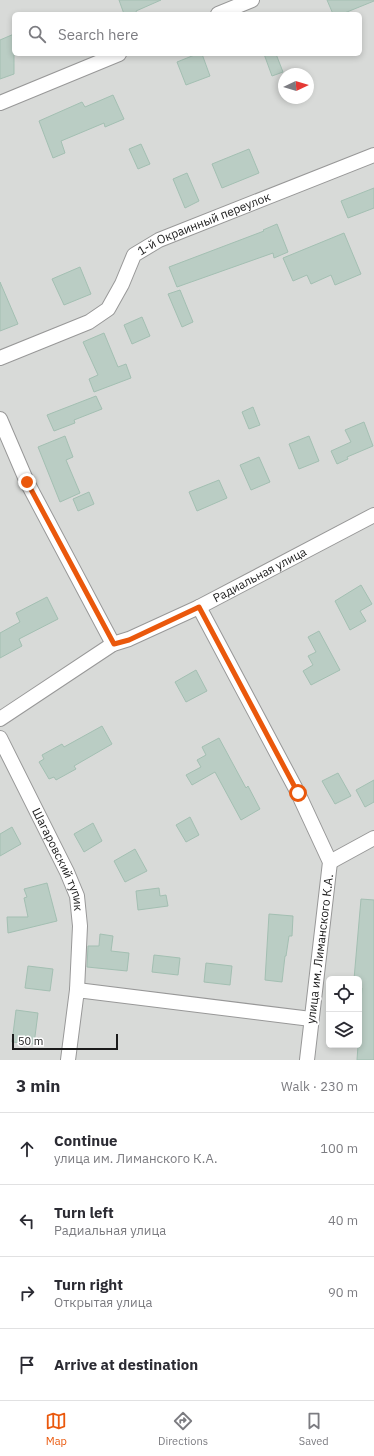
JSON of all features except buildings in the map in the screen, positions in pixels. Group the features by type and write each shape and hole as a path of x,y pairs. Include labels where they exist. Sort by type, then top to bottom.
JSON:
{"street":[{"path":"223,12 252,0"},
{"path":"0,103 114,56"},
{"name":"1-й Окраинный переулок","path":"0,358 89,322 108,309 122,284 134,255 159,240 374,155"},
{"path":"0,418 27,482 114,644"},
{"name":"Радиальная улица","path":"0,719 114,644 129,640 199,607 374,515"},
{"name":"улица им. Лиманского К.А.","path":"199,607 298,793 330,862 307,1060"},
{"name":"Шагаровский тупик","path":"0,738 67,872 76,896 80,926 77,990 68,1060"},
{"path":"330,862 374,838"},
{"path":"77,990 311,1019"}],"shaded area":[{"path":"0,0 374,0 374,1060 0,1060"}],"route":[{"path":"27,482 114,644 129,640 199,607 298,793"}]}
